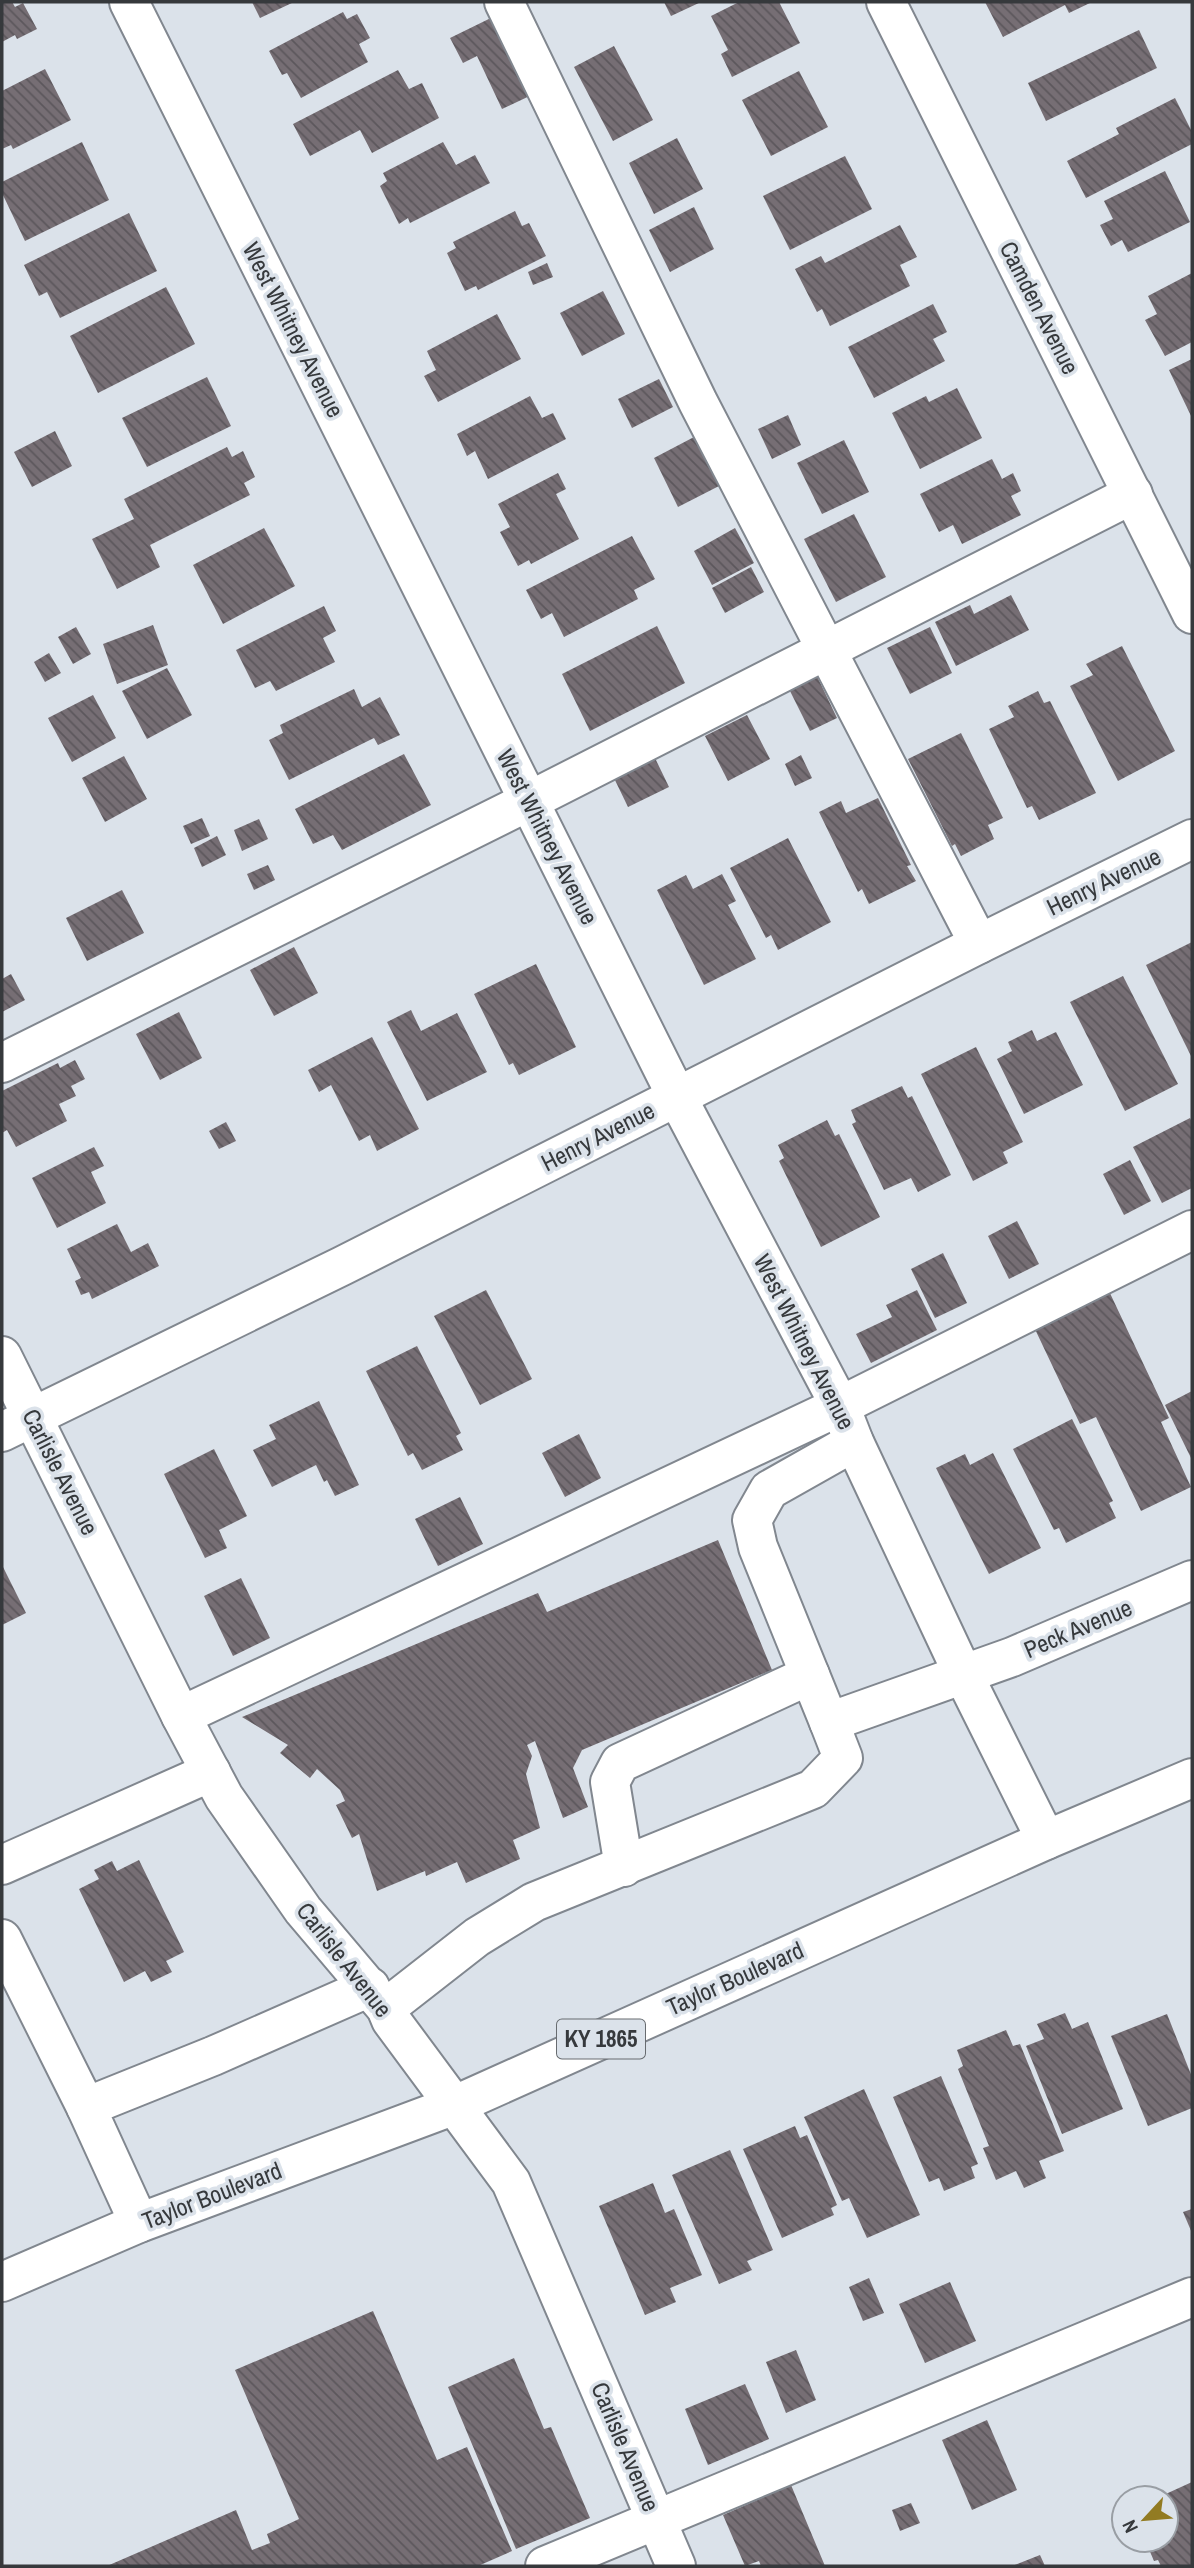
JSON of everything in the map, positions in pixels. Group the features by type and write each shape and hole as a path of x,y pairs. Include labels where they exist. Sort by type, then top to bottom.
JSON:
{"street":[{"name":"West Whitney Avenue","path":"129,2 677,1097 840,1406 854,1442 963,1674 1046,1840"},
{"path":"504,2 698,402 979,944"},
{"name":"Camden Avenue","path":"886,2 1192,614"},
{"path":"2,1063 529,801 1133,494"},
{"name":"Henry Avenue","path":"17,1424 342,1266 1192,839"},
{"path":"181,1716 840,1406 1192,1230"},
{"name":"Carlisle Avenue","path":"2,1356 17,1424 225,1797 303,1910 378,1997 391,2020 511,2182 676,2566"},
{"path":"86,2107 214,2056 378,1997 534,1902 813,1789 843,1758 758,1547 752,1520 769,1490 854,1442"},
{"name":"Peck Avenue","path":"829,1722 1012,1657 1192,1580"},
{"path":"624,1867 611,1782 620,1763 810,1675"},
{"path":"2,1865 211,1772"},
{"name":"Taylor Boulevard","path":"2,2282 139,2223 455,2105 1046,1840 1192,1778"},
{"path":"2,1939 86,2107 139,2223"},
{"path":"550,2565 1192,2297"}],"building":[{"path":"2,2 12,2 15,7 23,3 37,29 17,39 15,35 2,42"},
{"path":"252,2 294,2 260,18"},
{"path":"664,2 701,2 671,16"},
{"path":"739,2 779,2 800,43 732,77 721,54 728,50 711,16"},
{"path":"985,2 1092,2 1069,13 1065,5 1003,37"},
{"path":"343,12 347,19 357,14 370,38 359,44 368,62 301,98 287,73 282,75 269,51"},
{"path":"499,14 538,92 502,109 477,56 463,63 450,38"},
{"path":"1139,30 1157,68 1046,121 1028,83"},
{"path":"614,46 653,120 613,141 574,67"},
{"path":"45,69 71,120 13,149 11,145 2,149 2,91"},
{"path":"398,70 409,89 422,83 439,118 372,153 360,130 310,156 293,124"},
{"path":"799,71 828,127 771,156 742,100"},
{"path":"1175,98 1192,132 1192,144 1086,198 1067,161 1119,134 1116,128"},
{"path":"677,138 703,189 654,214 629,163"},
{"path":"82,142 109,200 25,241 2,193 2,182"},
{"path":"443,142 456,165 475,155 490,183 410,223 408,218 399,224 380,186 387,181 383,173"},
{"path":"845,156 872,209 790,250 763,196"},
{"path":"1165,171 1190,222 1128,252 1122,240 1111,246 1100,225 1113,219 1104,201"},
{"path":"694,207 714,249 670,272 649,230"},
{"path":"515,211 522,226 529,223 546,256 478,290 476,286 465,291 447,253 456,248 453,242"},
{"path":"129,213 157,271 60,318 47,292 39,296 24,265"},
{"path":"900,225 917,257 900,265 910,286 830,326 822,309 817,312 795,269 821,256 825,263"},
{"path":"547,263 553,277 533,285 528,272"},
{"path":"1192,273 1192,342 1165,356 1145,320 1157,314 1148,296"},
{"path":"166,287 195,344 98,393 70,336"},
{"path":"603,291 625,334 582,356 560,313"},
{"path":"933,304 947,332 933,339 945,361 874,398 848,347"},
{"path":"497,314 521,359 438,402 424,376 436,370 427,351"},
{"path":"1192,359 1192,418 1169,370"},
{"path":"207,377 231,426 147,467 122,418"},
{"path":"659,379 673,407 632,428 618,399"},
{"path":"957,388 982,438 920,469 892,413 926,396 929,402"},
{"path":"530,396 542,418 553,413 566,439 488,479 475,451 467,456 457,434"},
{"path":"788,415 801,445 772,459 758,429"},
{"path":"55,431 72,466 32,487 14,452"},
{"path":"694,437 719,486 678,507 654,458"},
{"path":"844,440 869,492 822,514 797,463"},
{"path":"227,447 232,457 243,451 255,477 244,483 250,495 150,545 160,567 117,589 92,539 134,519 124,499"},
{"path":"992,459 1002,479 1013,473 1021,491 1011,496 1021,515 962,544 953,525 939,532 920,494"},
{"path":"558,473 566,489 556,494 579,539 531,564 529,560 518,566 500,532 510,527 498,504"},
{"path":"854,514 886,577 836,602 804,539"},
{"path":"264,528 295,586 223,624 193,565"},
{"path":"735,528 754,563 712,585 694,551"},
{"path":"632,536 655,579 634,590 638,599 564,637 552,613 541,619 526,590"},
{"path":"751,567 764,592 725,613 712,588"},
{"path":"1011,595 1029,630 956,666 935,622 970,605 974,614"},
{"path":"324,606 336,631 323,638 335,662 276,691 270,681 255,688 236,650"},
{"path":"153,625 168,665 117,684 103,644"},
{"path":"657,626 685,683 590,731 562,674"},
{"path":"76,627 91,654 73,664 58,637"},
{"path":"930,627 952,673 910,694 887,648"},
{"path":"1122,646 1175,751 1118,781 1070,686 1093,675 1086,664"},
{"path":"49,653 61,673 45,682 34,662"},
{"path":"167,668 192,715 147,739 122,691"},
{"path":"817,676 837,718 810,731 789,689"},
{"path":"354,689 362,707 380,697 400,735 378,745 374,738 289,780 269,740 283,733 280,725"},
{"path":"1038,691 1044,703 1050,701 1096,793 1039,820 1032,806 1027,808 989,729 1014,717 1008,706"},
{"path":"93,695 116,738 72,762 48,718"},
{"path":"747,715 770,759 728,781 705,736"},
{"path":"961,733 1003,818 988,825 994,839 961,856 955,844 952,846 908,759"},
{"path":"404,754 431,805 342,850 333,835 313,844 295,809"},
{"path":"801,755 812,778 795,786 785,764"},
{"path":"124,756 147,799 105,822 82,778"},
{"path":"654,756 669,787 628,807 613,776"},
{"path":"878,798 911,865 907,866 916,881 869,904 862,889 858,892 819,812 841,801 846,813"},
{"path":"202,818 210,836 191,844 183,826"},
{"path":"259,819 268,839 242,851 234,830"},
{"path":"217,836 226,855 202,867 194,848"},
{"path":"788,838 831,922 778,950 771,935 766,938 730,868"},
{"path":"268,865 275,880 254,890 247,874"},
{"path":"722,874 736,901 728,905 756,959 704,985 657,890 686,875 693,889"},
{"path":"122,890 144,933 87,961 66,918"},
{"path":"1192,942 1192,1058 1146,965"},
{"path":"294,947 318,993 274,1016 250,970"},
{"path":"536,964 576,1047 519,1075 513,1063 509,1065 474,994"},
{"path":"11,974 25,1000 2,1012 2,979"},
{"path":"1123,976 1178,1084 1125,1111 1070,1002"},
{"path":"411,1010 421,1031 457,1013 487,1072 427,1101 387,1022"},
{"path":"179,1012 202,1058 160,1080 136,1034"},
{"path":"1032,1030 1037,1041 1056,1032 1083,1085 1024,1114 997,1059 1012,1051 1008,1042"},
{"path":"372,1037 419,1129 377,1151 370,1135 359,1141 331,1085 319,1092 308,1070"},
{"path":"976,1047 1023,1142 1003,1152 1008,1163 973,1181 921,1074"},
{"path":"75,1060 85,1079 71,1086 76,1096 59,1104 67,1121 16,1147 7,1130 2,1133 2,1091 58,1063 60,1068"},
{"path":"902,1086 908,1098 912,1096 951,1175 918,1192 911,1178 884,1190 852,1124 856,1122 851,1110"},
{"path":"1190,1118 1192,1188 1162,1203 1133,1147"},
{"path":"827,1120 835,1136 839,1134 880,1217 821,1247 779,1161 784,1158 778,1145"},
{"path":"226,1122 236,1141 219,1149 209,1131"},
{"path":"94,1147 104,1166 91,1172 106,1203 57,1228 32,1178"},
{"path":"1130,1160 1151,1201 1124,1215 1103,1174"},
{"path":"1017,1221 1039,1264 1009,1279 988,1236"},
{"path":"117,1224 131,1252 148,1243 159,1266 92,1299 89,1292 81,1295 75,1281 81,1278 67,1249"},
{"path":"943,1253 967,1303 935,1318 911,1269"},
{"path":"1108,1289 1169,1418 1161,1422 1191,1487 1141,1511 1096,1417 1080,1424 1033,1325"},
{"path":"486,1290 532,1379 480,1405 434,1316"},
{"path":"917,1290 937,1330 871,1363 856,1334 892,1317 886,1305"},
{"path":"417,1346 461,1433 456,1436 463,1450 422,1470 413,1453 408,1456 366,1371"},
{"path":"1192,1391 1192,1460 1165,1405"},
{"path":"319,1401 359,1485 335,1496 316,1465 272,1487 253,1450 276,1439 269,1425"},
{"path":"1072,1419 1113,1501 1109,1503 1116,1518 1066,1543 1059,1528 1054,1530 1013,1449"},
{"path":"579,1434 601,1478 565,1497 542,1453"},
{"path":"214,1449 247,1516 219,1530 227,1548 205,1558 164,1474"},
{"path":"993,1453 1041,1548 989,1574 936,1468 965,1454 970,1465"},
{"path":"460,1497 483,1544 438,1566 415,1519"},
{"path":"718,1540 772,1670 582,1750 573,1768 588,1807 563,1818 535,1741 527,1745 532,1756 526,1774 540,1828 513,1840 520,1859 466,1883 457,1862 426,1876 425,1871 377,1891 359,1834 352,1838 336,1805 345,1801 340,1790 317,1769 310,1778 280,1753 288,1745 242,1717 538,1593 547,1612"},
{"path":"2,1565 26,1613 2,1625"},
{"path":"241,1578 270,1638 233,1656 204,1596"},
{"path":"139,1860 184,1952 166,1961 172,1972 151,1982 145,1971 124,1982 79,1889 99,1879 94,1870 112,1861 117,1871"},
{"path":"1065,2013 1072,2029 1088,2022 1123,2109 1062,2134 1026,2046 1044,2039 1037,2024"},
{"path":"1167,2014 1192,2077 1192,2108 1148,2126 1111,2036"},
{"path":"1006,2030 1013,2046 1020,2044 1064,2151 1039,2161 1046,2178 1024,2188 1016,2171 996,2180 983,2148 989,2146 958,2069 963,2066 957,2050"},
{"path":"941,2076 978,2164 971,2167 975,2178 944,2191 939,2178 929,2182 893,2097"},
{"path":"864,2089 920,2215 867,2238 849,2198 842,2201 804,2117"},
{"path":"795,2126 800,2138 807,2135 837,2205 831,2208 834,2215 782,2238 743,2149"},
{"path":"730,2150 773,2250 747,2261 752,2270 719,2284 672,2175"},
{"path":"653,2183 665,2213 674,2209 702,2275 670,2288 676,2302 645,2315 599,2206"},
{"path":"1192,2209 1192,2233 1183,2212"},
{"path":"869,2278 884,2313 863,2321 849,2287"},
{"path":"950,2282 976,2341 925,2363 899,2304"},
{"path":"373,2311 437,2460 467,2447 512,2551 478,2566 107,2566 236,2510 252,2550 270,2543 267,2534 299,2519 235,2370"},
{"path":"796,2350 816,2400 786,2413 766,2362"},
{"path":"514,2358 544,2429 551,2427 590,2518 516,2549 448,2387"},
{"path":"745,2384 769,2439 708,2465 685,2409"},
{"path":"987,2420 1017,2490 972,2510 942,2440"},
{"path":"1192,2482 1192,2566 1161,2566 1158,2560 1154,2561 1151,2554 1180,2554 1180,2487"},
{"path":"791,2485 825,2566 761,2566 759,2561 745,2566 723,2515"},
{"path":"911,2503 920,2523 900,2531 892,2510"},
{"path":"1040,2555 1045,2566 1012,2566"}]}
